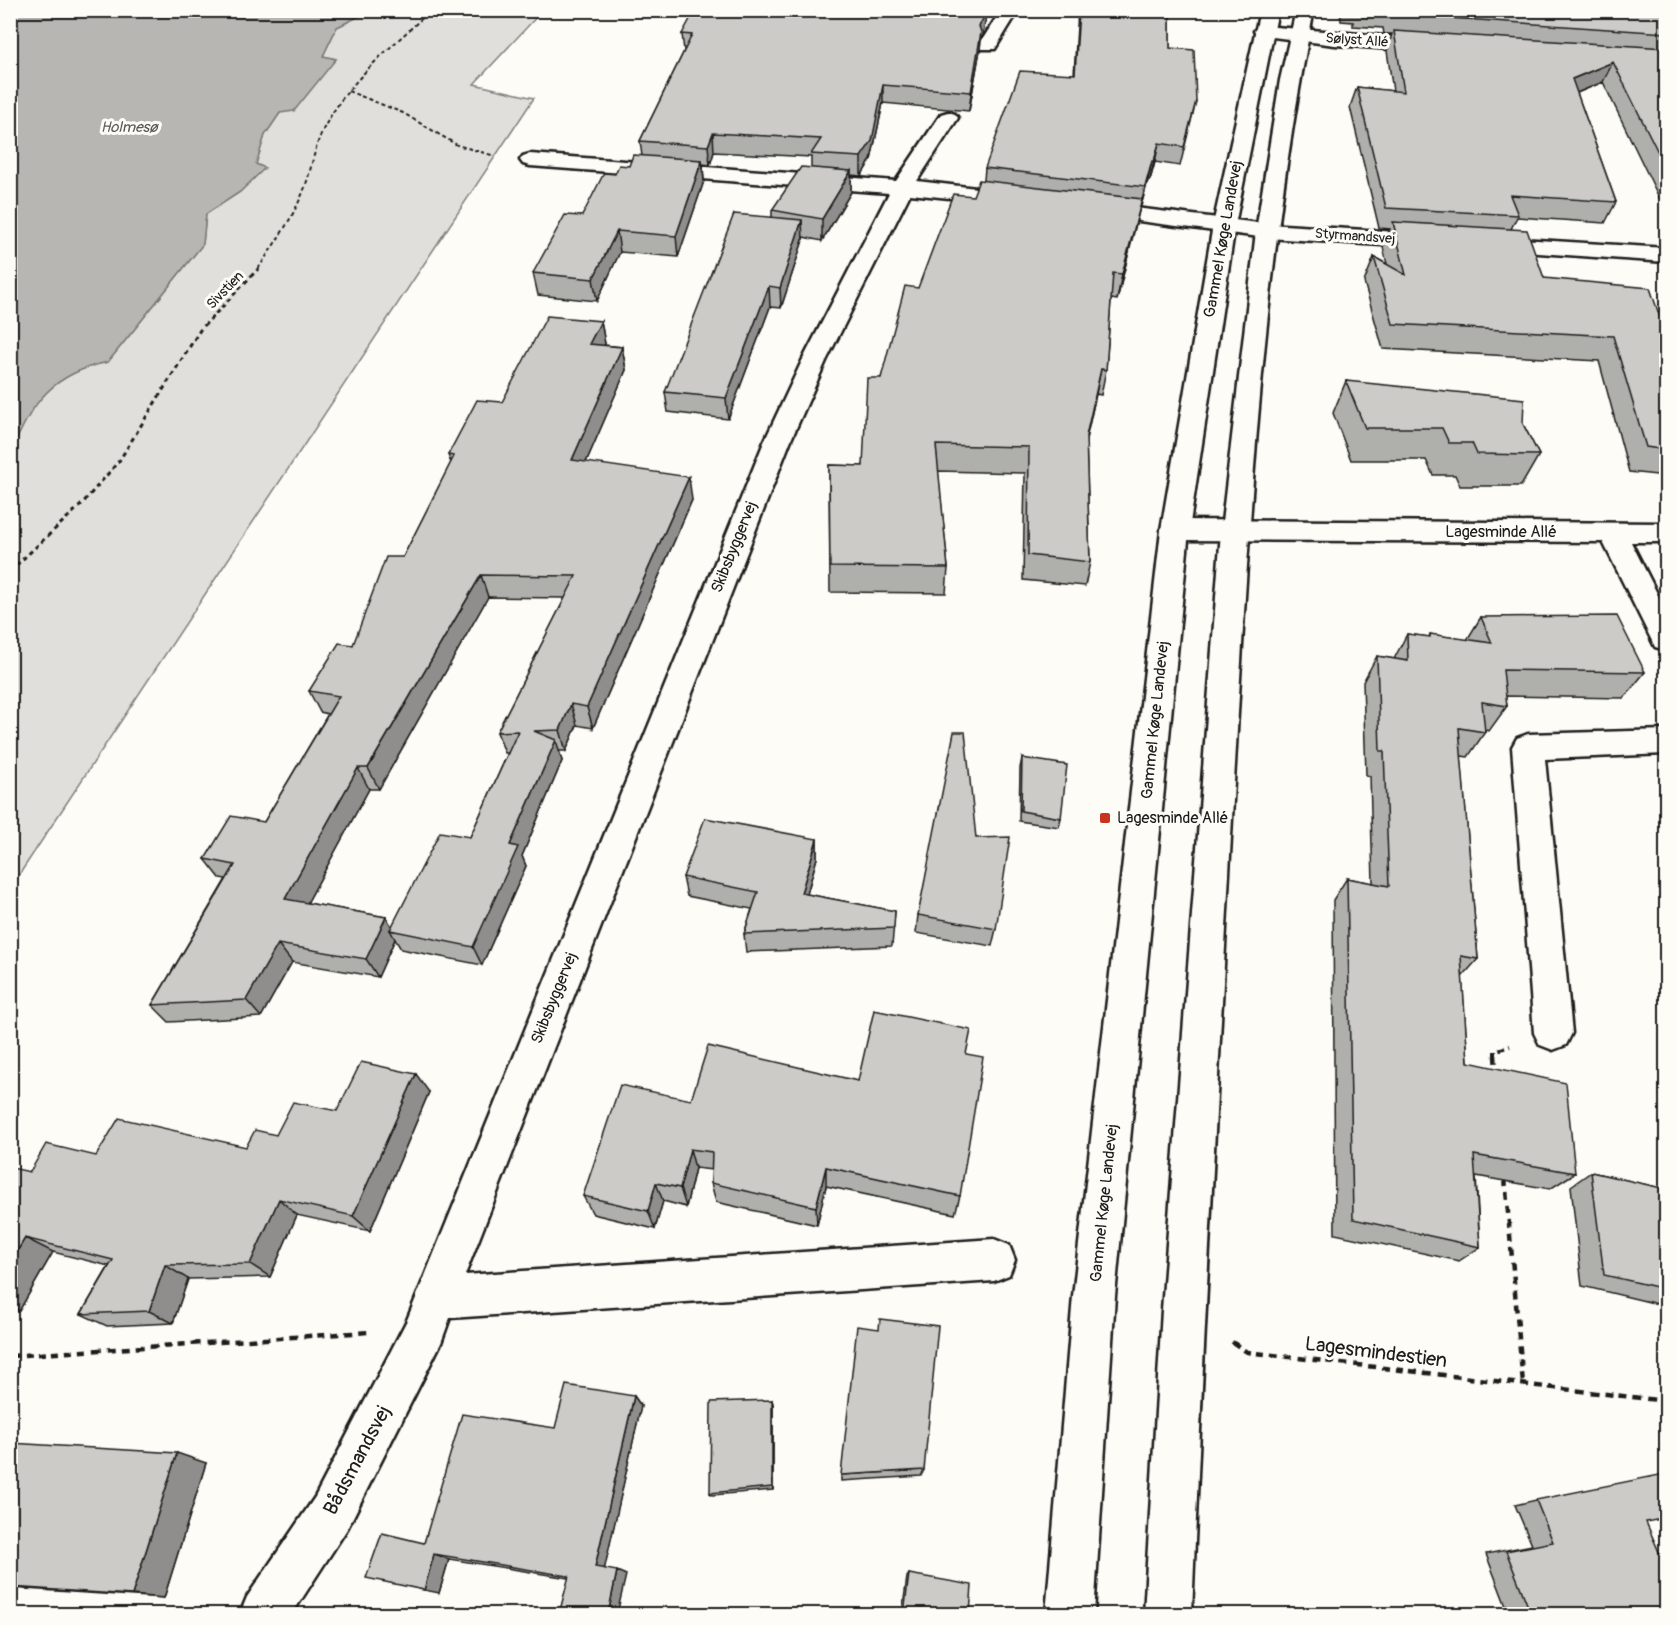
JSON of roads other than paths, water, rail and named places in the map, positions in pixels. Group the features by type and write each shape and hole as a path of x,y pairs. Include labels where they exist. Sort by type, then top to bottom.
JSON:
{"street":[{"path":"988,45 1010,10"},
{"name":"Sølyst Allé","path":"1266,21 1302,23 1448,46"},
{"name":"Gammel Køge Landevej","path":"1070,1614 1094,1296 1175,530 1224,225 1266,21"},
{"path":"1168,1614 1183,1310 1235,531 1267,231 1302,23"},
{"name":"Skibsbyggervej","path":"430,1313 777,442 814,361 903,187 948,118"},
{"path":"531,160 903,187 1044,202"},
{"path":"1071,206 1224,225"},
{"name":"Styrmandsvej","path":"1224,225 1267,231 1666,255"},
{"name":"Lagesminde Allé","path":"1175,530 1666,533"},
{"path":"1612,533 1666,639"},
{"path":"1553,1033 1528,747 1666,742"},
{"path":"430,1313 994,1260"},
{"name":"Bådsmandsvej","path":"264,1614 331,1513 430,1313"}],"water":[{"name":"Holmesø","path":"11,10 370,11 337,27 323,56 336,59 294,111 280,113 265,135 256,164 265,168 240,192 206,214 203,244 108,362 72,374 58,382 46,393 26,420 11,454"}],"place":[{"name":"Lagesminde Allé","path":"1105,818"}]}
